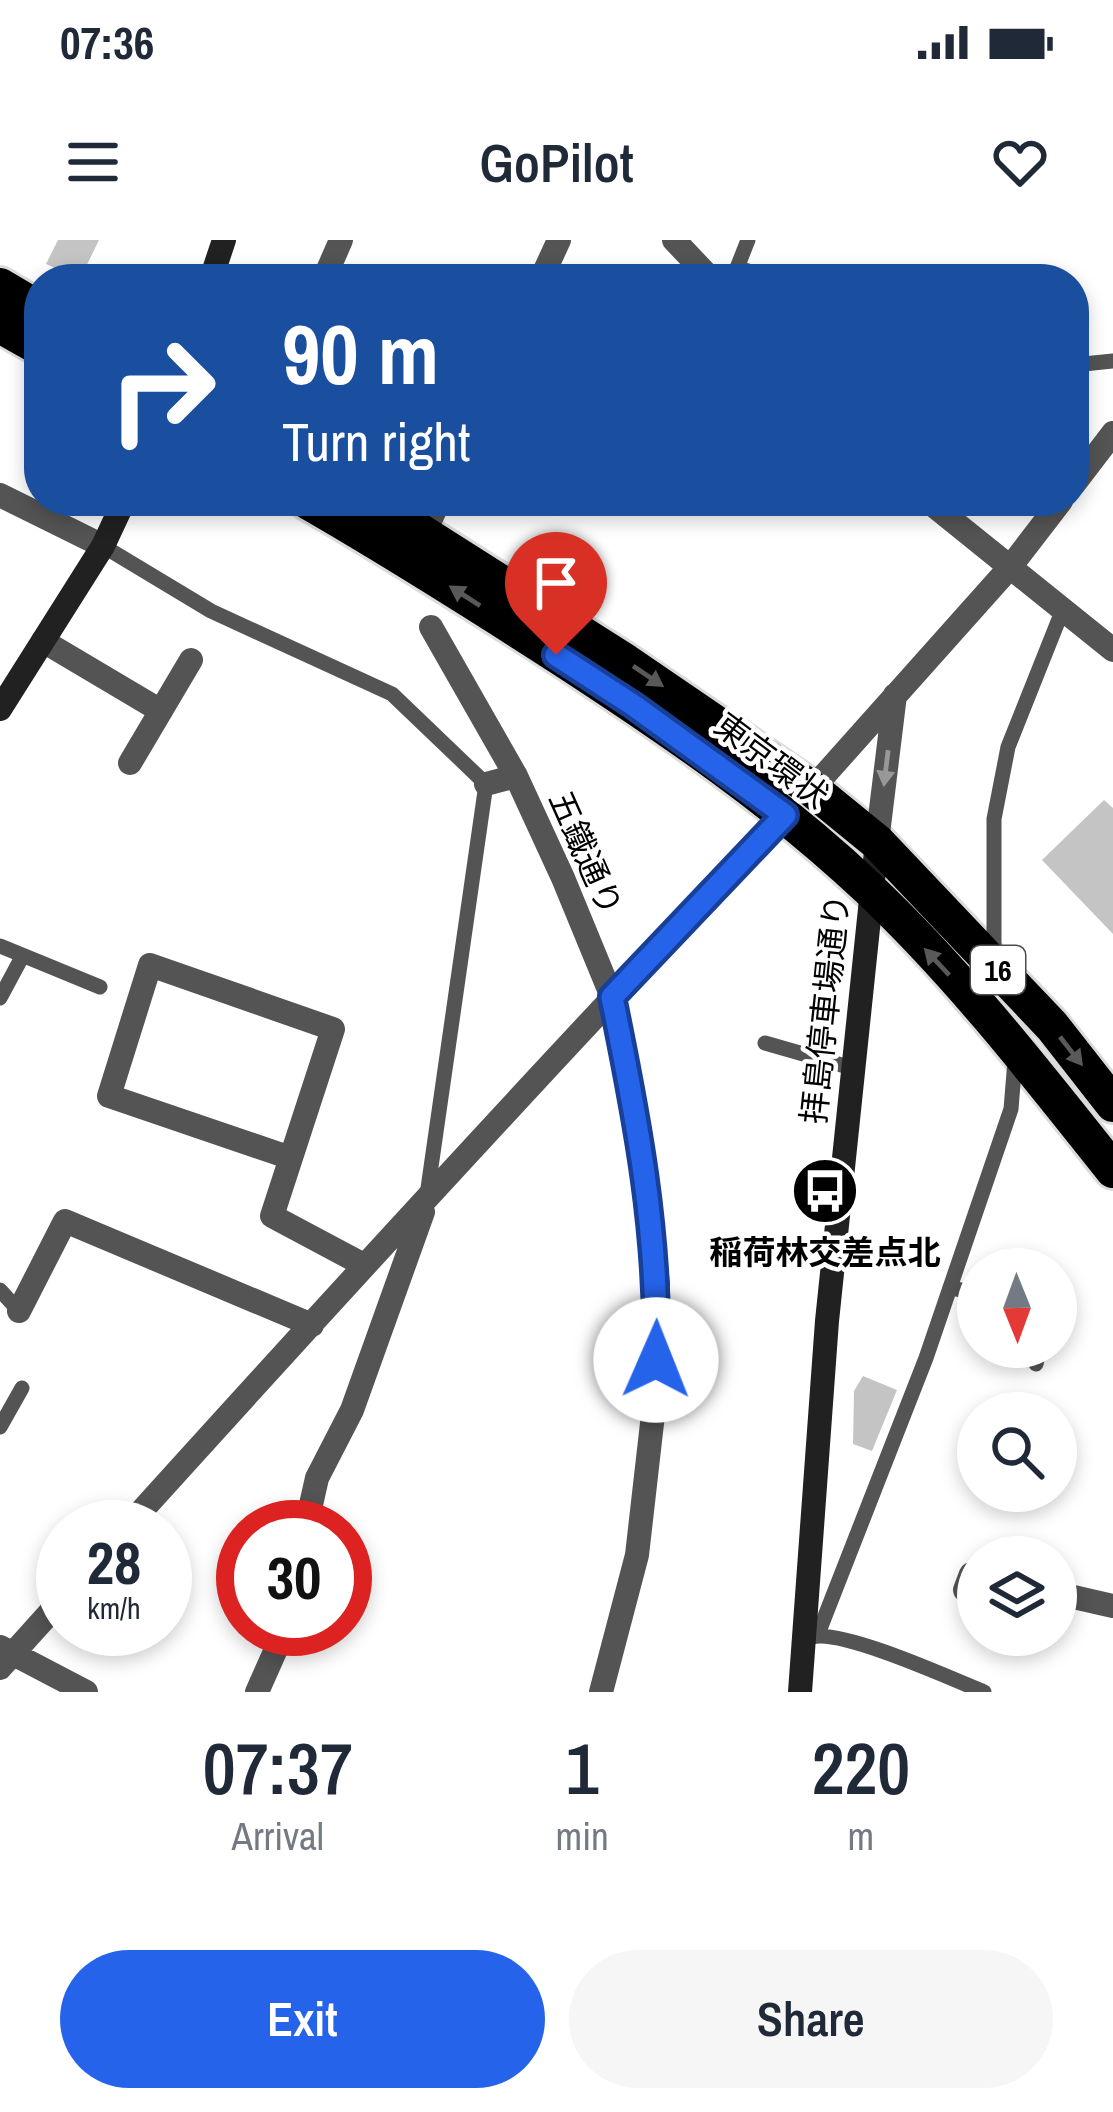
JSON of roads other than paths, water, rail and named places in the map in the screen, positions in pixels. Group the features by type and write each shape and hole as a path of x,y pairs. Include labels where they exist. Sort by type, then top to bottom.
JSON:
{"highway":[{"name":"東京環状","path":"334,516 633,705 785,815 871,890 1016,1048 1113,1170"},
{"name":"東京環状","path":"432,516 626,662 812,789 877,842 1052,1026 1113,1104"}],"street":[{"path":"674,240 697,264"},
{"path":"1089,464 1113,433"},
{"path":"42,516 104,546"},
{"path":"0,709 104,546 117,516"},
{"path":"947,516 1113,650"},
{"path":"812,789 1011,566 1049,516"},
{"name":"五鐵通り","path":"431,627 516,776 563,878 612,997 634,1102 658,1284 655,1397 637,1555 601,1692"},
{"path":"43,640 161,711"},
{"path":"130,763 191,660"},
{"name":"拝島停車場通り","path":"800,1692 811,1637 827,1321 895,693"},
{"path":"487,784 516,776"},
{"path":"152,1500 785,815"},
{"path":"291,1159 110,1096 151,965 334,1029 291,1159 272,1216 364,1265"},
{"path":"312,1500 317,1478 352,1410 425,1204"},
{"path":"20,1311 65,1221 311,1325"},
{"path":"1077,1598 1113,1606"},
{"path":"36,1625 4,1656 86,1692"},
{"path":"257,1692 273,1656"}],"lane":[{"path":"104,546 211,611 392,694 487,784 425,1204"},
{"path":"994,966 994,819 1005,765 1063,609"},
{"path":"0,946 100,987"},
{"path":"0,998 22,957"},
{"path":"765,1043 852,1069"},
{"path":"984,1692 851,1641 811,1637 950,1287 1011,1109 1016,1048"},
{"path":"950,1287 957,1289"},
{"path":"0,1290 20,1311"},
{"path":"0,1426 22,1388"}],"place":[{"name":"稲荷林交差点北","path":"825,1191"}]}
